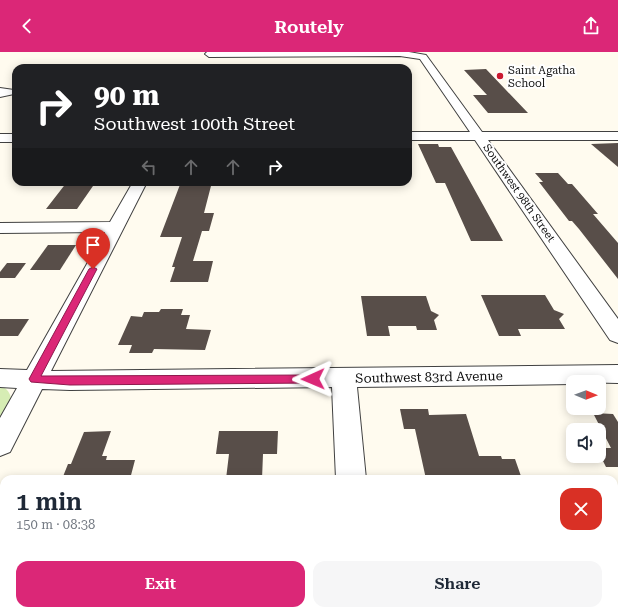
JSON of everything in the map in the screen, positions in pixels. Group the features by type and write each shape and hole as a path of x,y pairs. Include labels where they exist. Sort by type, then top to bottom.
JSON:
{"street":[{"name":"Southwest 98th Street","path":"208,56 418,55 424,58 618,335"},
{"path":"412,136 618,136"},
{"path":"0,138 12,138"},
{"path":"0,444 138,186"},
{"path":"0,228 115,227"},
{"name":"Southwest 83rd Avenue","path":"0,378 77,381 344,379 618,374"},
{"path":"344,379 351,475"}],"green space":[{"path":"0,385 10,394 11,399 9,410 0,426"}],"building":[{"path":"486,69 528,113 488,113 473,95 487,95 464,70"},
{"path":"618,143 618,167 591,144"},
{"path":"418,144 438,144 439,147 451,147 503,241 471,241 445,183 436,183"},
{"path":"535,173 558,173 568,184 572,184 598,214 593,214 618,243 618,279 579,229 572,221 569,221 539,182 543,182"},
{"path":"64,186 93,186 77,209 46,209"},
{"path":"179,186 211,186 204,213 214,213 209,231 202,231 193,261 213,261 208,282 170,282 175,267 172,267 182,237 160,237"},
{"path":"48,245 76,245 60,270 30,270"},
{"path":"7,263 26,263 15,278 0,278 0,272"},
{"path":"481,295 545,295 554,310 564,314 559,319 565,329 518,329 521,336 499,336"},
{"path":"361,296 426,296 431,311 439,315 434,320 437,330 417,330 416,326 388,326 390,336 367,336"},
{"path":"161,309 183,309 181,315 190,315 186,329 211,330 205,350 154,349 152,353 129,353 132,345 118,345 131,316 142,317 144,312 159,312"},
{"path":"0,319 29,319 18,336 0,336"},
{"path":"400,409 428,409 429,415 466,414 479,456 501,456 502,459 515,459 521,475 425,475 415,429 404,429"},
{"path":"613,414 618,422 618,467 606,467 604,463 606,463 606,448 611,448 606,438 606,423 598,423 594,415"},
{"path":"111,431 102,456 107,456 106,460 135,460 131,475 64,475 68,464 71,464 84,432"},
{"path":"219,431 278,431 277,454 263,454 262,475 226,475 229,454 216,454"}],"place":[{"name":"Saint Agatha School","path":"500,76"}],"route":[{"path":"93,269 34,379 70,381 313,379"}]}
